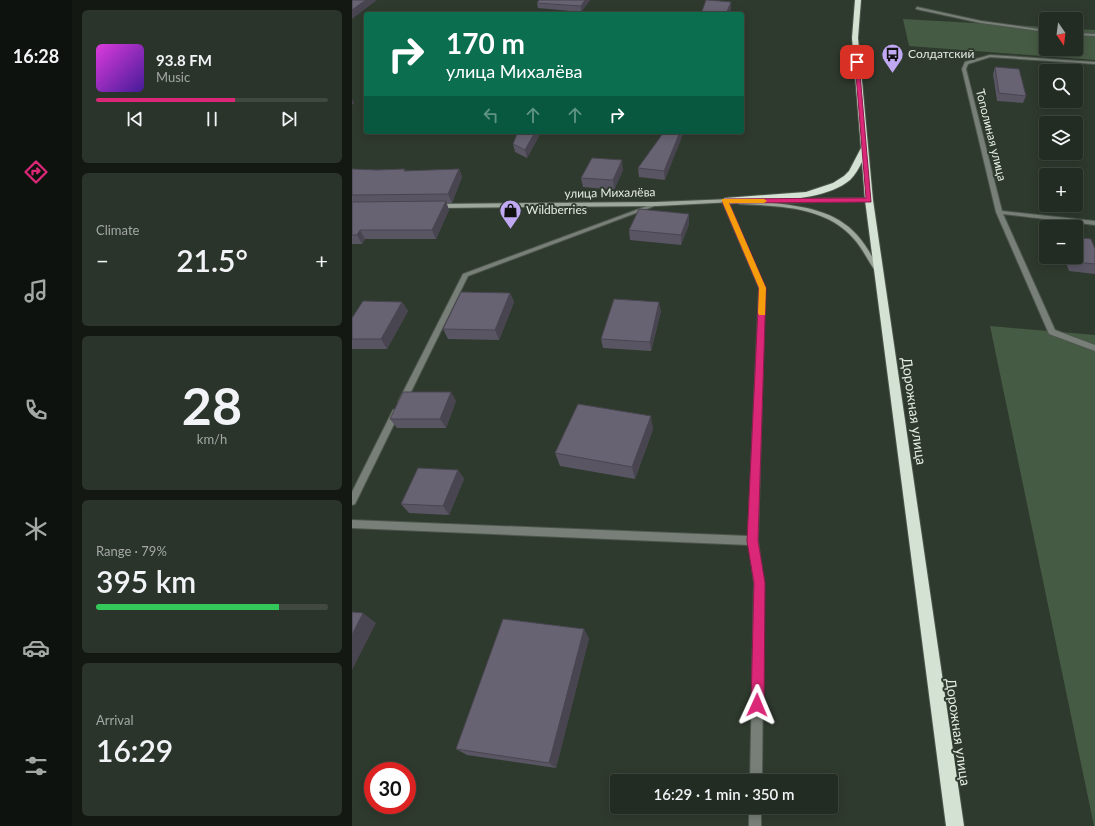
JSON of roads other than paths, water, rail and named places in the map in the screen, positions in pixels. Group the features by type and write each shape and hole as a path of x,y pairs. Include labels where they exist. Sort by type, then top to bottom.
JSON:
{"highway":[{"name":"Дорожная улица","path":"858,0 855,38 869,200 955,826"},
{"path":"725,201 813,193 834,186 847,177 857,165 864,148"}],"street":[{"path":"917,8 947,16 999,26 1039,30"},
{"path":"1083,34 1095,35"},
{"name":"Тополиная улица","path":"1095,63 990,56 966,62 964,69 999,212 1052,332 1095,348"},
{"name":"улица Михалёва","path":"431,206 869,200"},
{"path":"756,774 759,583 753,541 762,288 725,201 784,205 812,210 835,219 852,234 879,272"},
{"path":"352,501 466,274 657,204"},
{"path":"999,212 1095,223"},
{"path":"352,524 753,541"},
{"path":"755,814 755,826"}],"place":[{"name":"Солдатский","path":"892,74"},
{"name":"Wildberries","path":"510,230"}]}
